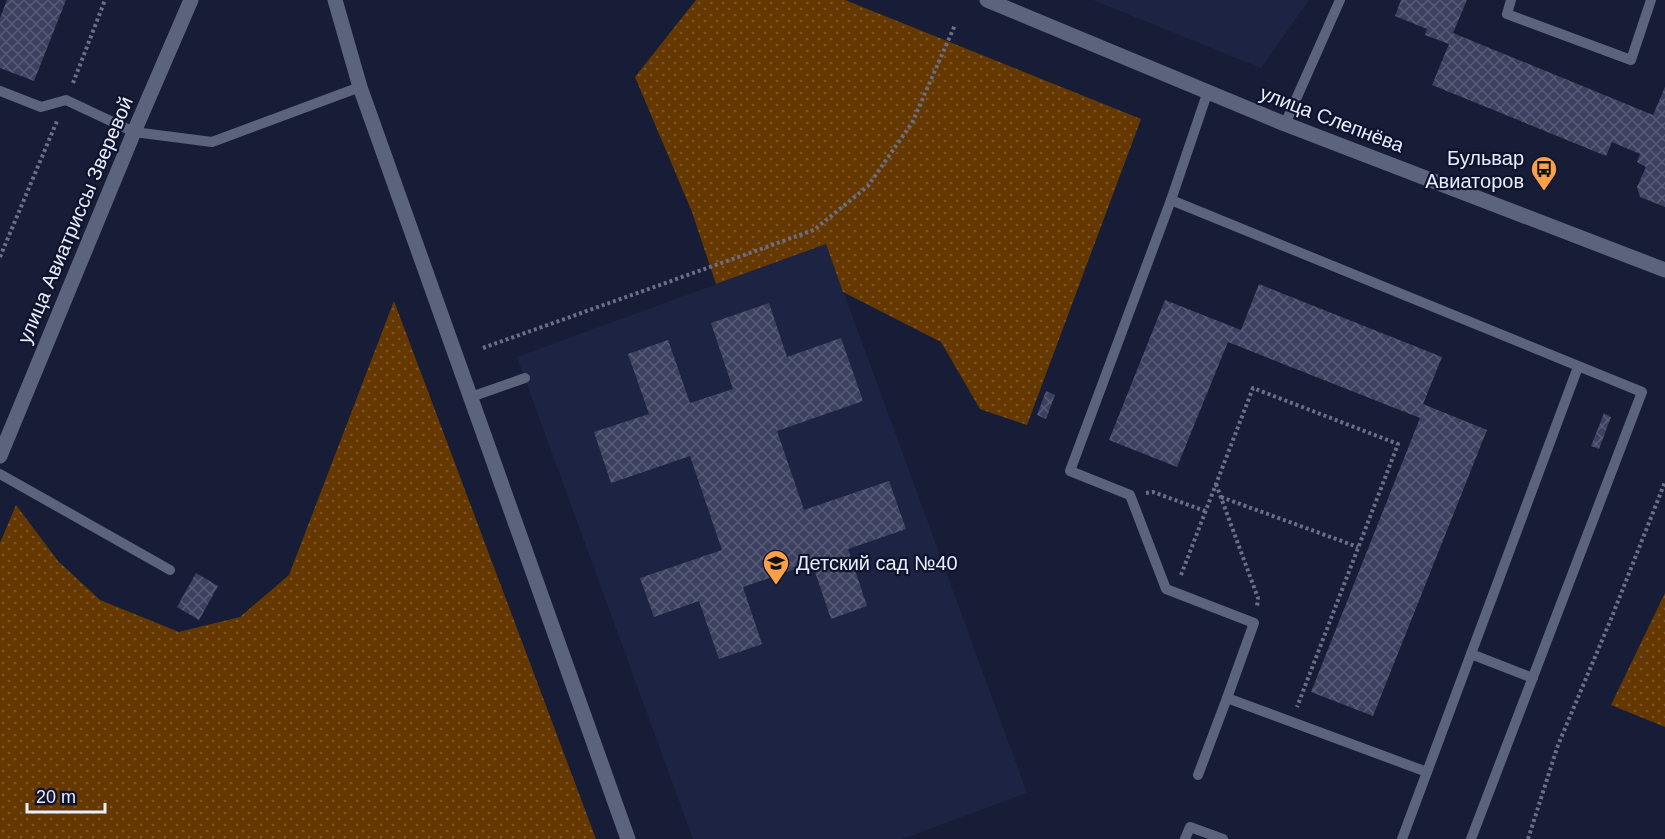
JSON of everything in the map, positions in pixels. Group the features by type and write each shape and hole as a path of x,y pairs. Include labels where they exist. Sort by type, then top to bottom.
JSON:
{"street":[{"name":"улица Авиатриссы Зверевой","path":"0,456 191,0"},
{"path":"335,0 360,87 628,839"},
{"name":"улица Слепнёва","path":"987,0 1286,124 1665,270"}],"lane":[{"path":"1286,124 1340,0"},
{"path":"1511,0 1507,14 1631,60 1651,0"},
{"path":"0,91 41,106 66,100 134,132 212,142 360,87"},
{"path":"1197,776 1254,623 1166,589 1130,495 1070,471 1171,200 1208,91"},
{"path":"1171,200 1642,392 1471,839"},
{"path":"1402,839 1578,367"},
{"path":"471,397 525,378"},
{"path":"0,474 170,570"},
{"path":"1471,654 1533,678"},
{"path":"1227,698 1427,772"},
{"path":"1185,839 1190,827 1223,839"}],"path":[{"path":"0,257 105,0"},
{"path":"483,348 814,230 868,186 912,123 955,25"},
{"path":"1174,592 1252,388 1398,444 1291,722"},
{"path":"1528,839 1558,745 1665,482"},
{"path":"1216,484 1258,598 1254,623"},
{"path":"1130,495 1153,492 1205,511"},
{"path":"1221,497 1358,547"}],"shaded area":[{"path":"696,0 845,0 1141,119 1027,425 980,409 941,342 843,292 826,244 716,284 692,212 635,77"},
{"path":"1093,0 1309,0 1261,68"},
{"name":"Детский сад №40","path":"826,244 1027,793 902,839 693,839 517,357"},
{"path":"394,301 596,839 0,839 0,543 16,505 58,561 100,600 179,632 240,617 289,575"},
{"path":"1665,593 1665,727 1611,705"}],"building":[{"path":"7,0 66,0 34,81 0,68 0,18"},
{"path":"1401,0 1467,0 1453,33 1653,115 1665,87 1665,207 1640,197 1637,187 1646,167 1637,162 1640,154 1612,142 1606,156 1432,85 1449,44 1425,35 1427,29 1395,16"},
{"path":"1259,284 1442,357 1423,404 1487,430 1373,716 1311,692 1420,418 1228,342 1177,467 1109,440 1165,300 1241,330"},
{"path":"769,303 787,357 841,338 863,401 777,431 804,510 889,481 906,529 848,549 867,606 831,619 812,563 743,587 762,644 719,659 699,601 654,617 640,578 722,550 690,456 611,483 594,432 649,414 628,354 668,340 690,403 733,389 711,323"},
{"path":"1046,391 1055,395 1046,419 1037,415"},
{"path":"1604,413 1611,417 1599,449 1591,446"},
{"path":"196,573 218,586 199,620 177,607"}],"place":[{"name":"Бульвар Авиаторов","path":"1544,192"},
{"name":"Детский сад №40","path":"776,586"}]}
